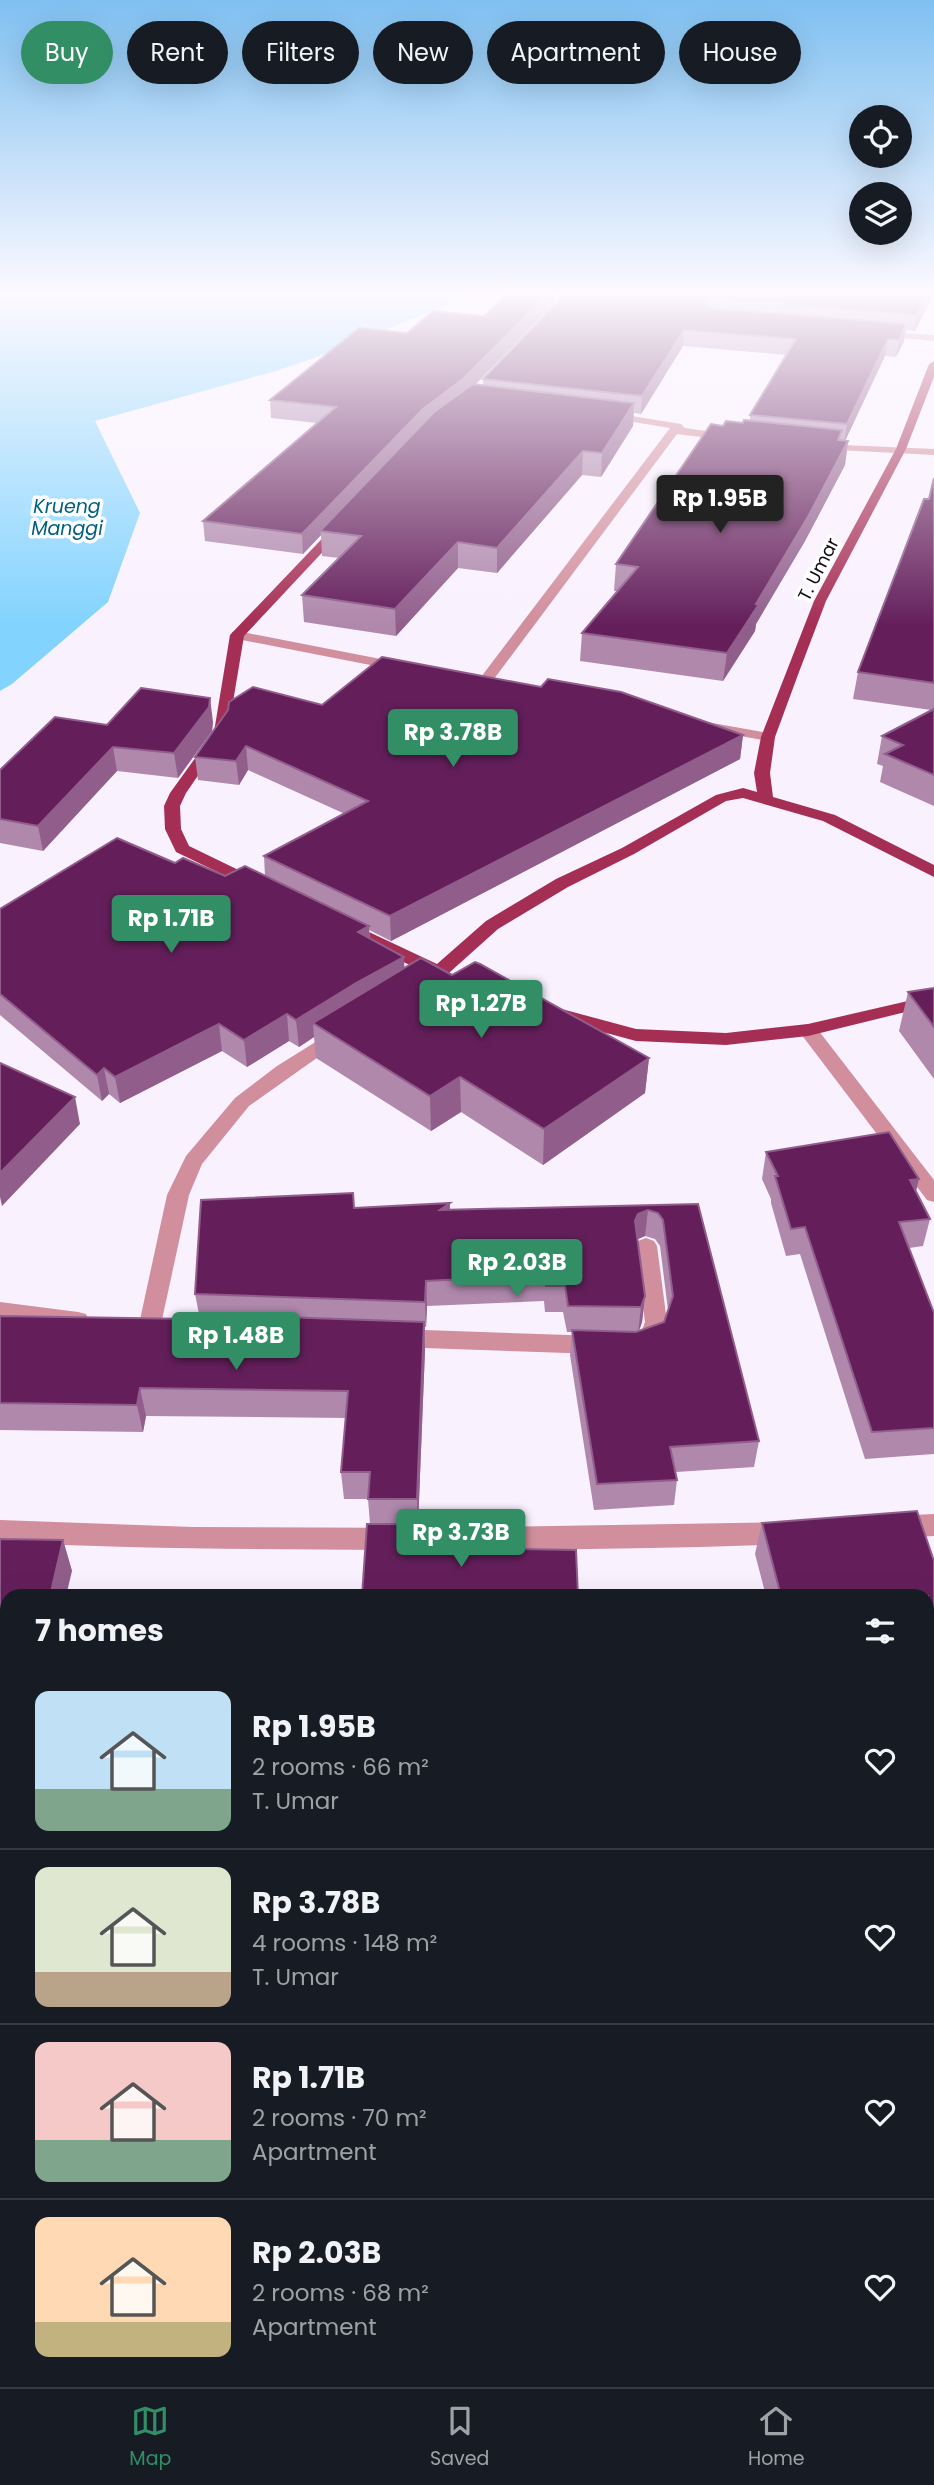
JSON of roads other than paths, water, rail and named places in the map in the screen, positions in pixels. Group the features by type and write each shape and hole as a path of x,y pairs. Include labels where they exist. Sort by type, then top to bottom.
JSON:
{"main road":[{"name":"T. Umar","path":"765,798 762,773 768,737 820,601 901,449 919,402"},
{"path":"275,894 182,849 173,829 172,806 178,793 221,732 237,635 348,519"},
{"path":"439,972 492,925 562,883 628,851 721,798 743,793 829,818 934,872"},
{"path":"351,930 464,982"},
{"path":"538,1009 636,1034 726,1039 808,1030 934,1000"}],"street":[{"path":"483,684 674,429 681,427 593,414"},
{"path":"674,429 749,440"},
{"path":"814,447 934,452"},
{"path":"237,635 415,670"},
{"path":"690,723 768,737"},
{"path":"417,986 439,972"},
{"path":"149,1329 178,1195 193,1161 242,1102 284,1070 352,1025"},
{"path":"808,1030 934,1195"},
{"path":"371,1337 621,1346 642,1344 654,1335 656,1322 646,1245"},
{"path":"0,1310 98,1323"},
{"path":"123,1326 176,1330"},
{"path":"868,1529 934,1525"},
{"path":"0,1531 85,1536 444,1540 710,1537 815,1531"},
{"path":"926,2387 934,2387"}],"water":[{"name":"Krueng Manggi","path":"0,402 162,402 95,421 140,513 108,602 12,684 0,691"}]}
